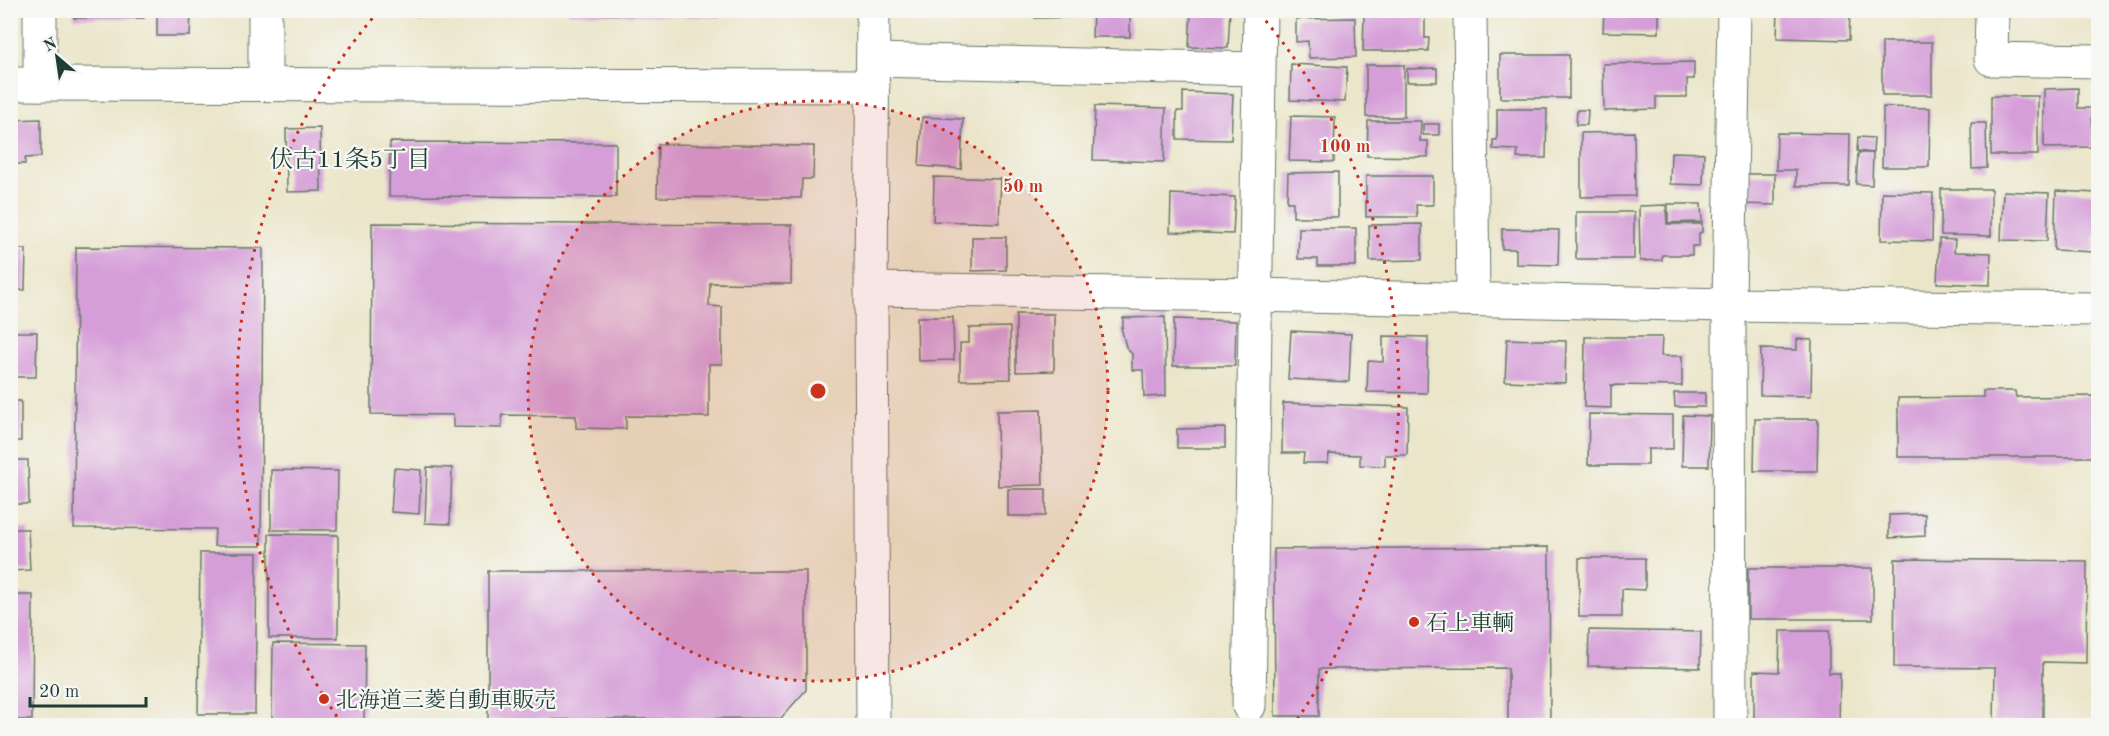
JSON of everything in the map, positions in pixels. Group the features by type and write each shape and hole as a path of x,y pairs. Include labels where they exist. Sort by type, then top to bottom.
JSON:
{"street":[{"path":"40,10 25,84 265,84 873,73 1258,69"},
{"path":"265,10 265,84"},
{"path":"873,10 871,289 873,726"},
{"path":"1249,706 1260,10"},
{"path":"1470,10 1473,299"},
{"path":"1730,726 1729,305 1734,10"},
{"path":"1992,10 1991,59 2098,61"},
{"path":"871,289 1729,305 2098,309"}],"building":[{"path":"74,10 144,10 144,18 74,18"},
{"path":"157,10 225,10 224,13 191,13 190,36 157,36"},
{"path":"417,10 511,10 511,15 417,16"},
{"path":"568,10 719,10 718,17 568,13"},
{"path":"1035,10 1084,10 1084,17 1035,18"},
{"path":"1093,10 1130,10 1130,37 1092,37"},
{"path":"1191,10 1230,10 1228,48 1189,47"},
{"path":"1604,10 1659,10 1659,33 1603,32"},
{"path":"1778,10 1850,10 1849,40 1777,38"},
{"path":"2053,10 2073,10 2073,14 2053,14"},
{"path":"1364,13 1425,14 1425,38 1429,38 1428,51 1363,51"},
{"path":"1355,18 1356,57 1309,58 1308,41 1296,42 1296,19"},
{"path":"1882,42 1932,42 1932,95 1882,95"},
{"path":"1500,55 1569,55 1569,98 1500,98"},
{"path":"1694,62 1694,79 1687,79 1687,97 1656,97 1656,109 1604,111 1603,64"},
{"path":"1291,64 1347,67 1345,102 1290,100"},
{"path":"1366,65 1404,65 1404,117 1366,117"},
{"path":"1437,68 1437,82 1407,82 1407,69"},
{"path":"2078,88 2078,108 2092,108 2093,147 2044,148 2044,89"},
{"path":"1183,92 1233,94 1231,140 1177,139 1177,111 1183,111"},
{"path":"1991,96 2038,96 2038,155 1991,155"},
{"path":"1095,106 1166,108 1164,162 1093,160"},
{"path":"1883,107 1930,108 1929,167 1882,167"},
{"path":"1497,109 1547,109 1546,158 1517,158 1518,150 1493,149 1493,140 1497,140"},
{"path":"1577,110 1588,110 1587,125 1576,125"},
{"path":"1291,116 1335,117 1334,162 1289,161"},
{"path":"922,117 963,119 961,169 919,166"},
{"path":"41,119 41,157 25,158 25,164 10,164 10,120"},
{"path":"1368,121 1421,121 1420,141 1428,141 1428,157 1367,156"},
{"path":"1971,123 1986,123 1987,168 1972,169"},
{"path":"1423,124 1439,124 1439,135 1423,135"},
{"path":"320,128 321,191 287,192 286,129"},
{"path":"1634,132 1635,196 1581,197 1581,133"},
{"path":"1777,133 1850,134 1849,186 1796,186 1796,170 1776,170"},
{"path":"1858,137 1874,138 1873,153 1857,151"},
{"path":"390,142 616,143 616,197 389,196"},
{"path":"658,144 814,146 813,179 802,179 801,198 657,197"},
{"path":"1671,152 1704,153 1703,185 1670,184"},
{"path":"1858,153 1873,153 1872,185 1856,184"},
{"path":"1338,172 1338,217 1293,217 1293,202 1287,202 1288,173"},
{"path":"1740,174 1775,174 1775,205 1740,204"},
{"path":"1366,176 1433,176 1433,205 1416,205 1417,217 1366,217"},
{"path":"934,177 1001,179 999,223 933,221"},
{"path":"1941,189 1991,189 1991,236 1941,235"},
{"path":"2003,191 2049,193 2047,241 2001,240"},
{"path":"2056,191 2098,193 2098,236 2095,235 2094,252 2054,250"},
{"path":"1882,192 1933,193 1932,241 1881,240"},
{"path":"1171,194 1235,197 1233,234 1170,232"},
{"path":"1668,204 1701,204 1702,222 1668,223"},
{"path":"1666,205 1667,224 1702,224 1699,246 1692,246 1692,255 1662,255 1662,260 1640,261 1639,206"},
{"path":"1576,212 1634,212 1634,259 1576,259"},
{"path":"372,223 792,225 791,284 710,283 709,306 722,307 722,364 709,364 709,417 626,416 626,429 576,428 576,416 502,415 502,428 453,427 453,415 371,414"},
{"path":"1422,224 1422,260 1370,261 1369,225"},
{"path":"1299,228 1356,228 1356,266 1318,266 1318,259 1298,259"},
{"path":"1502,229 1559,230 1558,265 1516,264 1516,249 1502,249"},
{"path":"972,237 1006,237 1006,270 972,271"},
{"path":"1939,239 1955,240 1954,252 1991,253 1990,285 1937,283"},
{"path":"76,247 263,248 261,546 214,546 215,529 74,528"},
{"path":"10,249 26,249 25,290 10,290"},
{"path":"1016,314 1054,314 1054,371 1016,372"},
{"path":"917,317 953,317 954,360 918,361"},
{"path":"1165,317 1166,396 1144,397 1143,370 1132,370 1132,354 1126,347 1121,327 1123,327 1123,318"},
{"path":"1174,319 1236,321 1235,366 1173,366"},
{"path":"1010,327 1011,379 960,380 960,343 969,343 969,328"},
{"path":"1291,331 1351,334 1349,382 1288,379"},
{"path":"10,332 37,332 36,377 10,377"},
{"path":"1383,336 1428,337 1427,393 1367,392 1368,361 1383,362"},
{"path":"1585,337 1662,337 1661,356 1682,356 1682,386 1611,385 1611,408 1584,407"},
{"path":"1507,339 1566,341 1565,383 1505,381"},
{"path":"1797,339 1812,340 1811,396 1760,395 1761,349 1797,350"},
{"path":"1983,391 2015,391 2016,397 2096,396 2096,457 1898,457 1898,398 1983,397"},
{"path":"1674,393 1705,393 1705,407 1675,407"},
{"path":"10,401 21,401 21,441 10,441"},
{"path":"1283,403 1408,407 1407,455 1385,455 1385,466 1360,465 1360,455 1329,454 1328,463 1303,463 1304,453 1282,453"},
{"path":"1041,410 1043,485 998,486 997,411"},
{"path":"1589,414 1673,415 1673,449 1648,449 1648,465 1588,465"},
{"path":"1683,415 1710,416 1709,466 1682,466"},
{"path":"1755,419 1818,419 1817,471 1754,471"},
{"path":"1225,428 1225,448 1177,448 1177,429"},
{"path":"10,460 28,460 29,504 10,504"},
{"path":"427,467 452,468 450,524 425,523"},
{"path":"394,468 421,470 419,514 391,512"},
{"path":"271,470 338,471 337,530 271,530"},
{"path":"1008,489 1046,489 1046,516 1008,516"},
{"path":"1925,514 1925,536 1889,538 1889,515"},
{"path":"10,529 28,529 30,570 10,571"},
{"path":"269,534 338,535 338,638 269,638"},
{"path":"1549,547 1550,721 1508,722 1508,668 1319,669 1319,716 1275,716 1274,549"},
{"path":"200,553 257,553 255,714 198,714"},
{"path":"1579,558 1645,558 1645,590 1622,589 1622,617 1579,617"},
{"path":"1895,559 2087,561 2086,663 2043,662 2043,722 1994,721 1995,668 1894,667"},
{"path":"1748,568 1873,568 1873,619 1748,619"},
{"path":"488,571 806,571 806,690 781,718 488,720"},
{"path":"10,595 33,595 32,720 10,720"},
{"path":"1589,630 1701,632 1700,668 1588,666"},
{"path":"1780,631 1829,631 1829,673 1840,673 1839,726 1754,725 1754,671 1779,672"},
{"path":"273,643 365,644 364,721 272,720"}],"place":[{"name":"石上車輌","path":"1414,622"},
{"name":"北海道三菱自動車販売","path":"324,699"}],"district":[{"name":"伏古11条5丁目","path":"350,159"}]}
